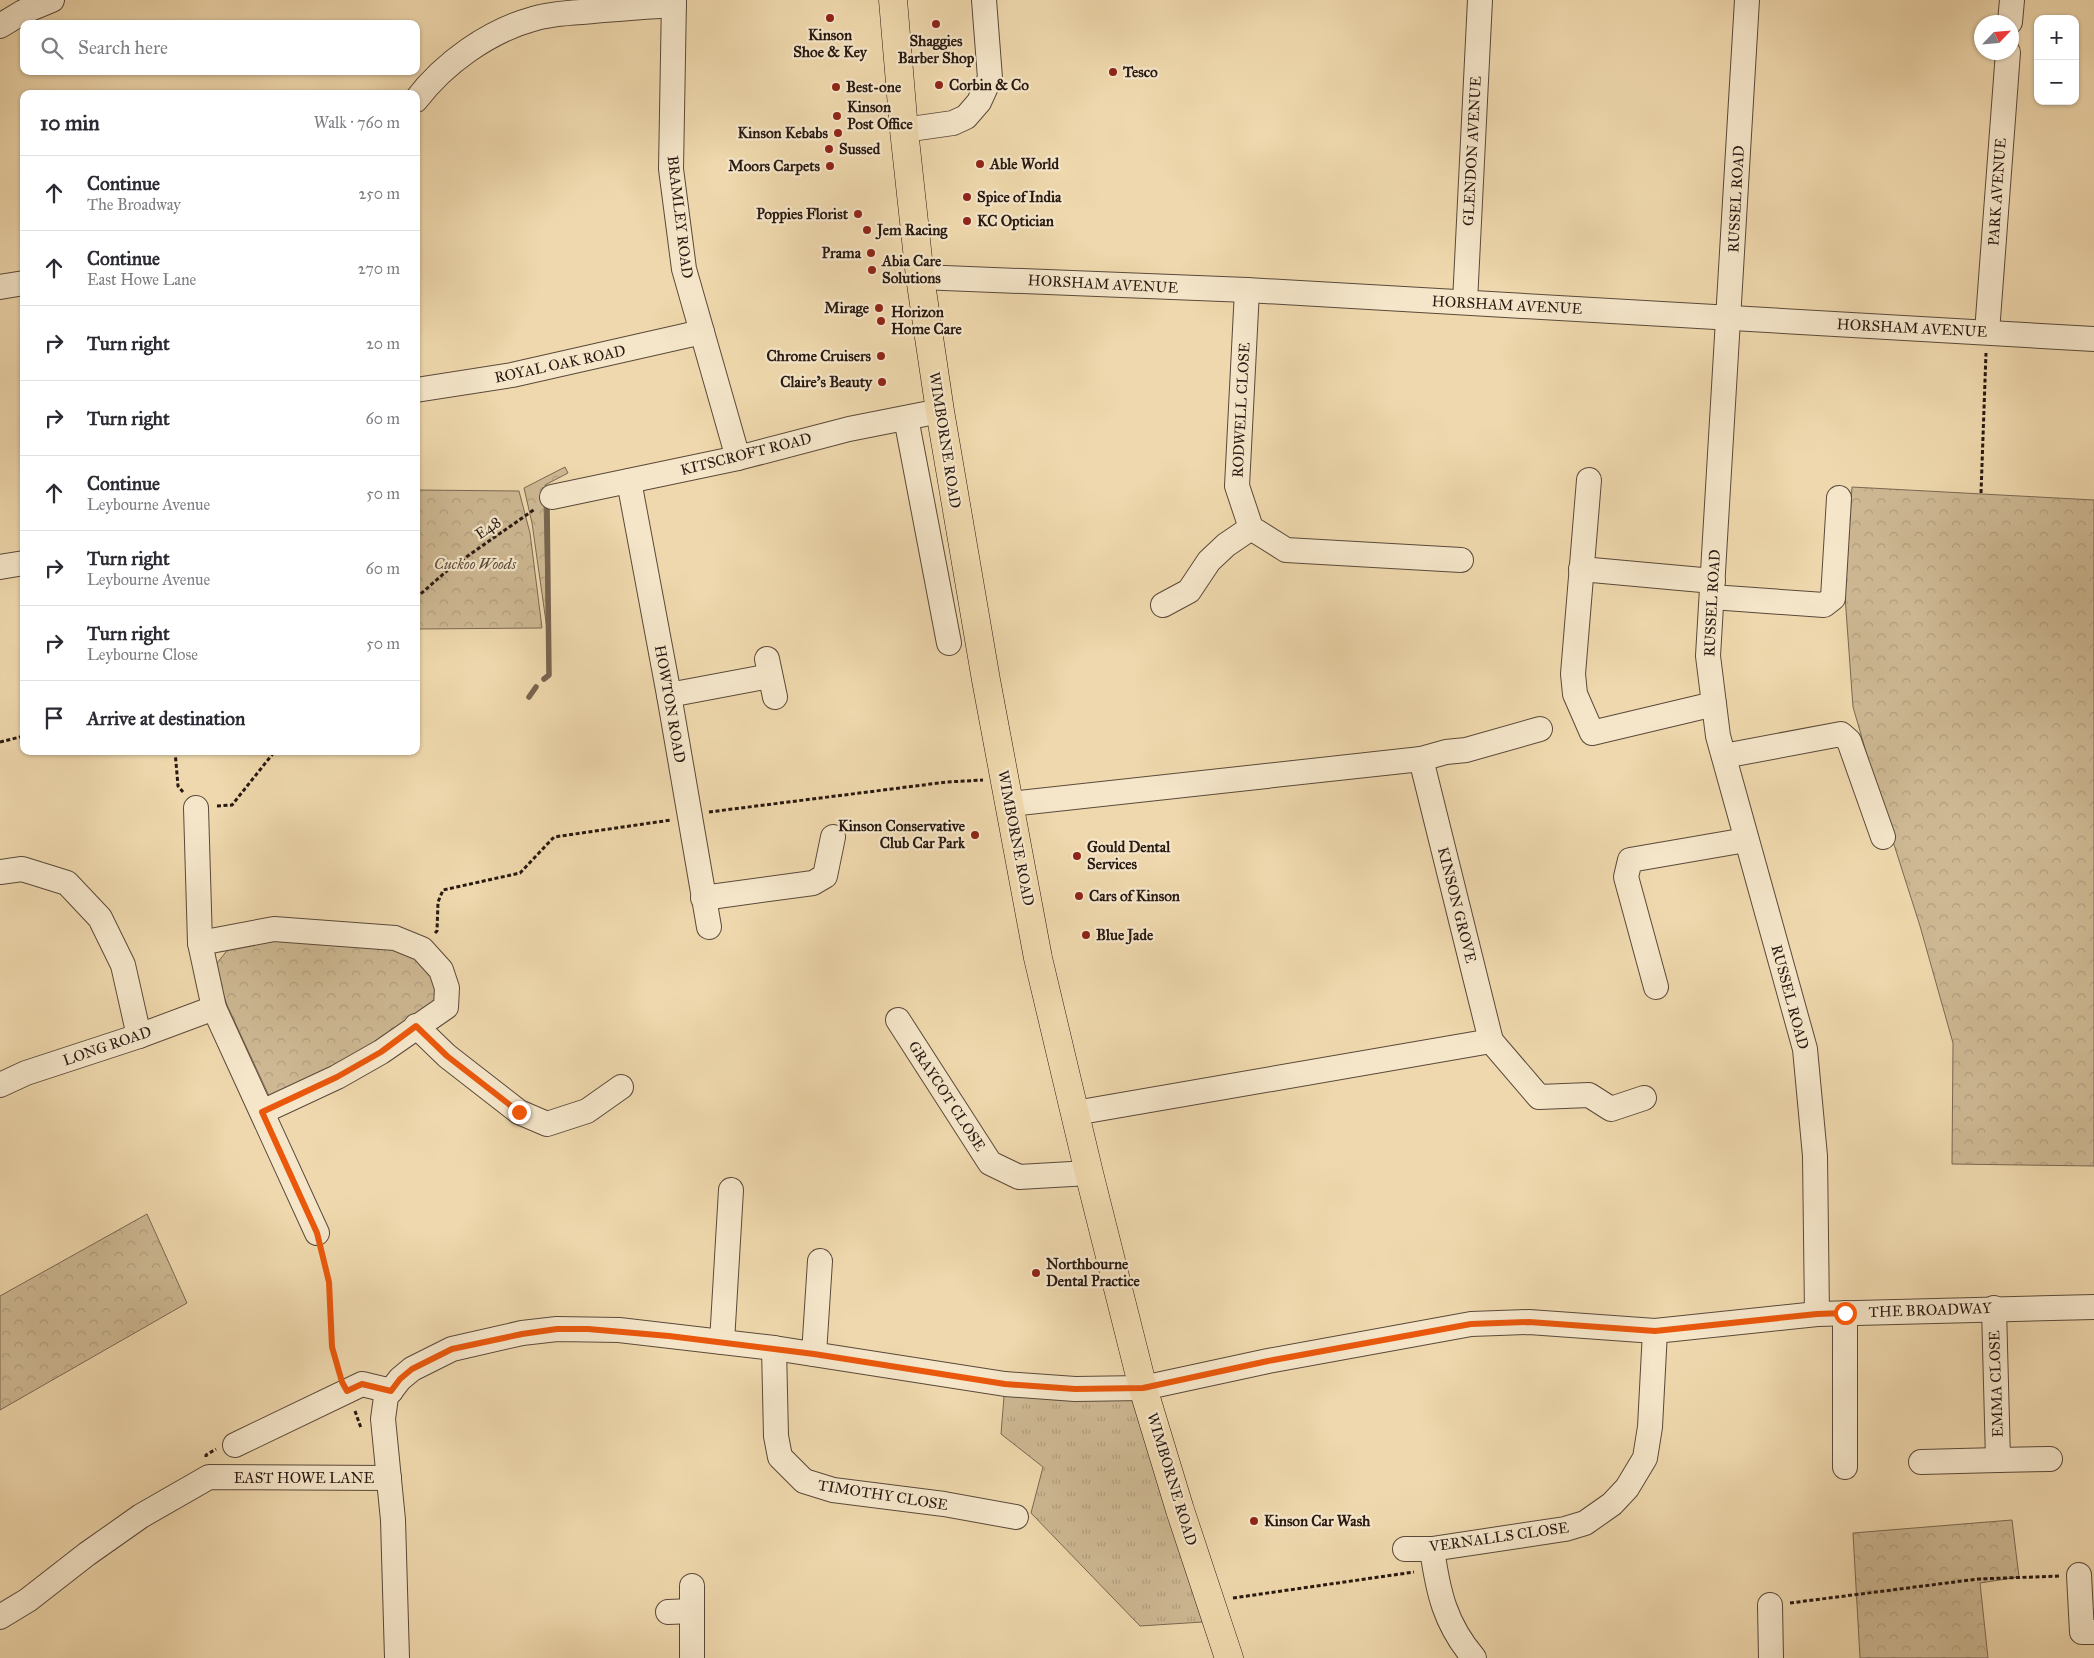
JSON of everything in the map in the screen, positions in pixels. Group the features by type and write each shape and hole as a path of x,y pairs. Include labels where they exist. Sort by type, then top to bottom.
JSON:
{"main road":[{"name":"WIMBORNE ROAD","path":"893,0 904,130 920,277 940,411 1038,958 1143,1388 1180,1510 1229,1658"}],"street":[{"path":"0,26 23,12 52,0"},
{"path":"904,130 953,123 966,117 979,102 990,78 984,0"},
{"name":"GLENDON AVENUE","path":"1465,302 1480,0"},
{"name":"RUSSEL ROAD","path":"1747,0 1730,318 1708,656 1718,736 1805,1049 1814,1156 1817,1314"},
{"path":"2011,15 2012,0"},
{"path":"420,96 440,74 466,53 512,26 535,18 674,2"},
{"name":"BRAMLEY ROAD","path":"674,2 671,169 684,269 738,458"},
{"name":"PARK AVENUE","path":"1987,332 2007,60"},
{"name":"HORSHAM AVENUE","path":"920,277 1247,290 2094,339"},
{"path":"0,287 20,284"},
{"name":"RODWELL CLOSE","path":"1247,290 1237,486 1251,528"},
{"name":"ROYAL OAK ROAD","path":"420,389 512,375 702,332"},
{"name":"KITSCROFT ROAD","path":"552,497 738,458 849,429 940,411"},
{"path":"906,418 949,643"},
{"path":"1589,480 1573,674 1575,694 1592,733 1714,704"},
{"name":"HOWTON ROAD","path":"628,481 669,695 709,927"},
{"path":"1581,569 1824,605 1833,598 1839,498"},
{"path":"1163,605 1189,591 1209,561 1251,528 1286,550 1461,560"},
{"path":"0,567 20,564"},
{"path":"669,695 770,677"},
{"path":"1010,804 1132,789 1421,759 1446,752 1466,750 1540,729"},
{"path":"1724,756 1841,734 1849,741 1883,837"},
{"name":"KINSON GROVE","path":"1421,759 1491,1041"},
{"path":"196,808 200,943 214,1008 317,1233"},
{"path":"704,898 813,882 825,876 833,837"},
{"path":"1656,987 1626,876 1630,860 1746,840"},
{"path":"0,872 22,869 67,882 100,918 124,966 139,1036"},
{"path":"200,943 274,929 395,938 422,949 441,970 447,988 446,1007 381,1052 337,1077 262,1112"},
{"name":"LONG ROAD","path":"0,1085 26,1073 139,1036 214,1008"},
{"name":"GRAYCOT CLOSE","path":"898,1020 990,1162 1019,1177 1089,1173"},
{"path":"416,1026 447,1056 519,1112 546,1124 587,1111 621,1087"},
{"path":"1075,1113 1491,1041 1539,1097 1588,1095 1611,1109 1644,1098"},
{"path":"722,1342 731,1190"},
{"path":"814,1354 820,1261"},
{"name":"THE BROADWAY","path":"1143,1388 1268,1361 1471,1324 1529,1322 1655,1331 1817,1314 1994,1308 2094,1307"},
{"name":"EMMA CLOSE","path":"1994,1308 1998,1460"},
{"path":"1845,1313 1845,1467"},
{"name":"EAST HOWE LANE","path":"0,1617 28,1600 87,1554 142,1516 209,1477 389,1478 383,1419 386,1397 400,1379 412,1369 452,1349 522,1334 557,1329 588,1329 774,1348 1005,1384 1075,1389 1143,1388"},
{"name":"VERNALLS CLOSE","path":"1405,1549 1433,1559 1585,1523 1612,1504 1627,1488 1645,1458 1650,1427 1655,1331"},
{"name":"TIMOTHY CLOSE","path":"774,1348 776,1436 780,1457 804,1481 833,1490 944,1504 1016,1516"},
{"path":"235,1445 362,1384 391,1391"},
{"name":"EMMA CLOSE","path":"1921,1462 2050,1459"},
{"path":"389,1478 393,1520 397,1658"},
{"path":"1433,1559 1443,1604 1452,1626 1459,1641 1474,1658"},
{"path":"2079,1575 2082,1632 2094,1632"},
{"path":"692,1586 692,1658"},
{"path":"1770,1605 1771,1658"},
{"path":"668,1612 692,1611"}],"path":[{"path":"1980,492 1987,332"},
{"name":"E48","path":"420,594 449,569 552,497"},
{"path":"0,742 20,737"},
{"path":"174,755 178,786 196,808 232,805 272,755"},
{"path":"317,1233 329,1282 332,1347 342,1382 364,1434"},
{"path":"1212,1602 1433,1559"},
{"path":"1770,1605 1978,1579 2079,1575"}],"green space":[{"path":"565,467 568,473 545,485 550,496 544,501 547,629 532,523 524,488"},
{"path":"1852,487 2094,500 2094,1166 1952,1164 1953,1043 1920,926 1882,807 1853,707 1845,596"},
{"name":"Cuckoo Woods","path":"420,490 519,491 530,533 542,628 420,629"},
{"path":"270,938 414,951 433,974 438,1005 360,1056 269,1096 227,1005 214,967 229,948"},
{"path":"147,1214 187,1303 0,1410 0,1296"},
{"path":"1005,1384 1143,1388 1218,1621 1140,1626 1031,1513 1043,1467 1001,1434"},
{"path":"2012,1520 2019,1577 1980,1583 1988,1658 1860,1658 1853,1533"}],"waterway":[{"path":"544,679 549,675 547,504"},
{"path":"529,697 536,687"}],"place":[{"name":"Kinson Shoe & Key","path":"830,18"},
{"name":"Shaggies Barber Shop","path":"936,24"},
{"name":"Tesco","path":"1113,72"},
{"name":"Corbin & Co","path":"939,85"},
{"name":"Best-one","path":"836,87"},
{"name":"Kinson Post Office","path":"837,116"},
{"name":"Kinson Kebabs","path":"838,133"},
{"name":"Sussed","path":"829,149"},
{"name":"Able World","path":"980,164"},
{"name":"Moors Carpets","path":"830,166"},
{"name":"Spice of India","path":"967,197"},
{"name":"Poppies Florist","path":"858,214"},
{"name":"KC Optician","path":"967,221"},
{"name":"Jem Racing","path":"867,230"},
{"name":"Prama","path":"871,253"},
{"name":"Abia Care Solutions","path":"872,270"},
{"name":"Mirage","path":"879,308"},
{"name":"Horizon Home Care","path":"881,321"},
{"name":"Chrome Cruisers","path":"881,356"},
{"name":"Claire's Beauty","path":"882,382"},
{"name":"Kinson Conservative Club Car Park","path":"975,835"},
{"name":"Gould Dental Services","path":"1077,856"},
{"name":"Cars of Kinson","path":"1079,896"},
{"name":"Blue Jade","path":"1086,935"},
{"name":"Northbourne Dental Practice","path":"1036,1273"},
{"name":"Kinson Car Wash","path":"1254,1521"}],"route":[{"path":"519,1112 447,1056 416,1026 381,1052 337,1077 262,1112 317,1233 329,1282 332,1347 342,1382 347,1391 362,1384 391,1391 400,1379 412,1369 452,1349 522,1334 557,1329 619,1330 774,1348 1005,1384 1075,1389 1143,1388 1268,1361 1471,1324 1529,1322 1655,1331 1817,1314 1845,1313"}]}
